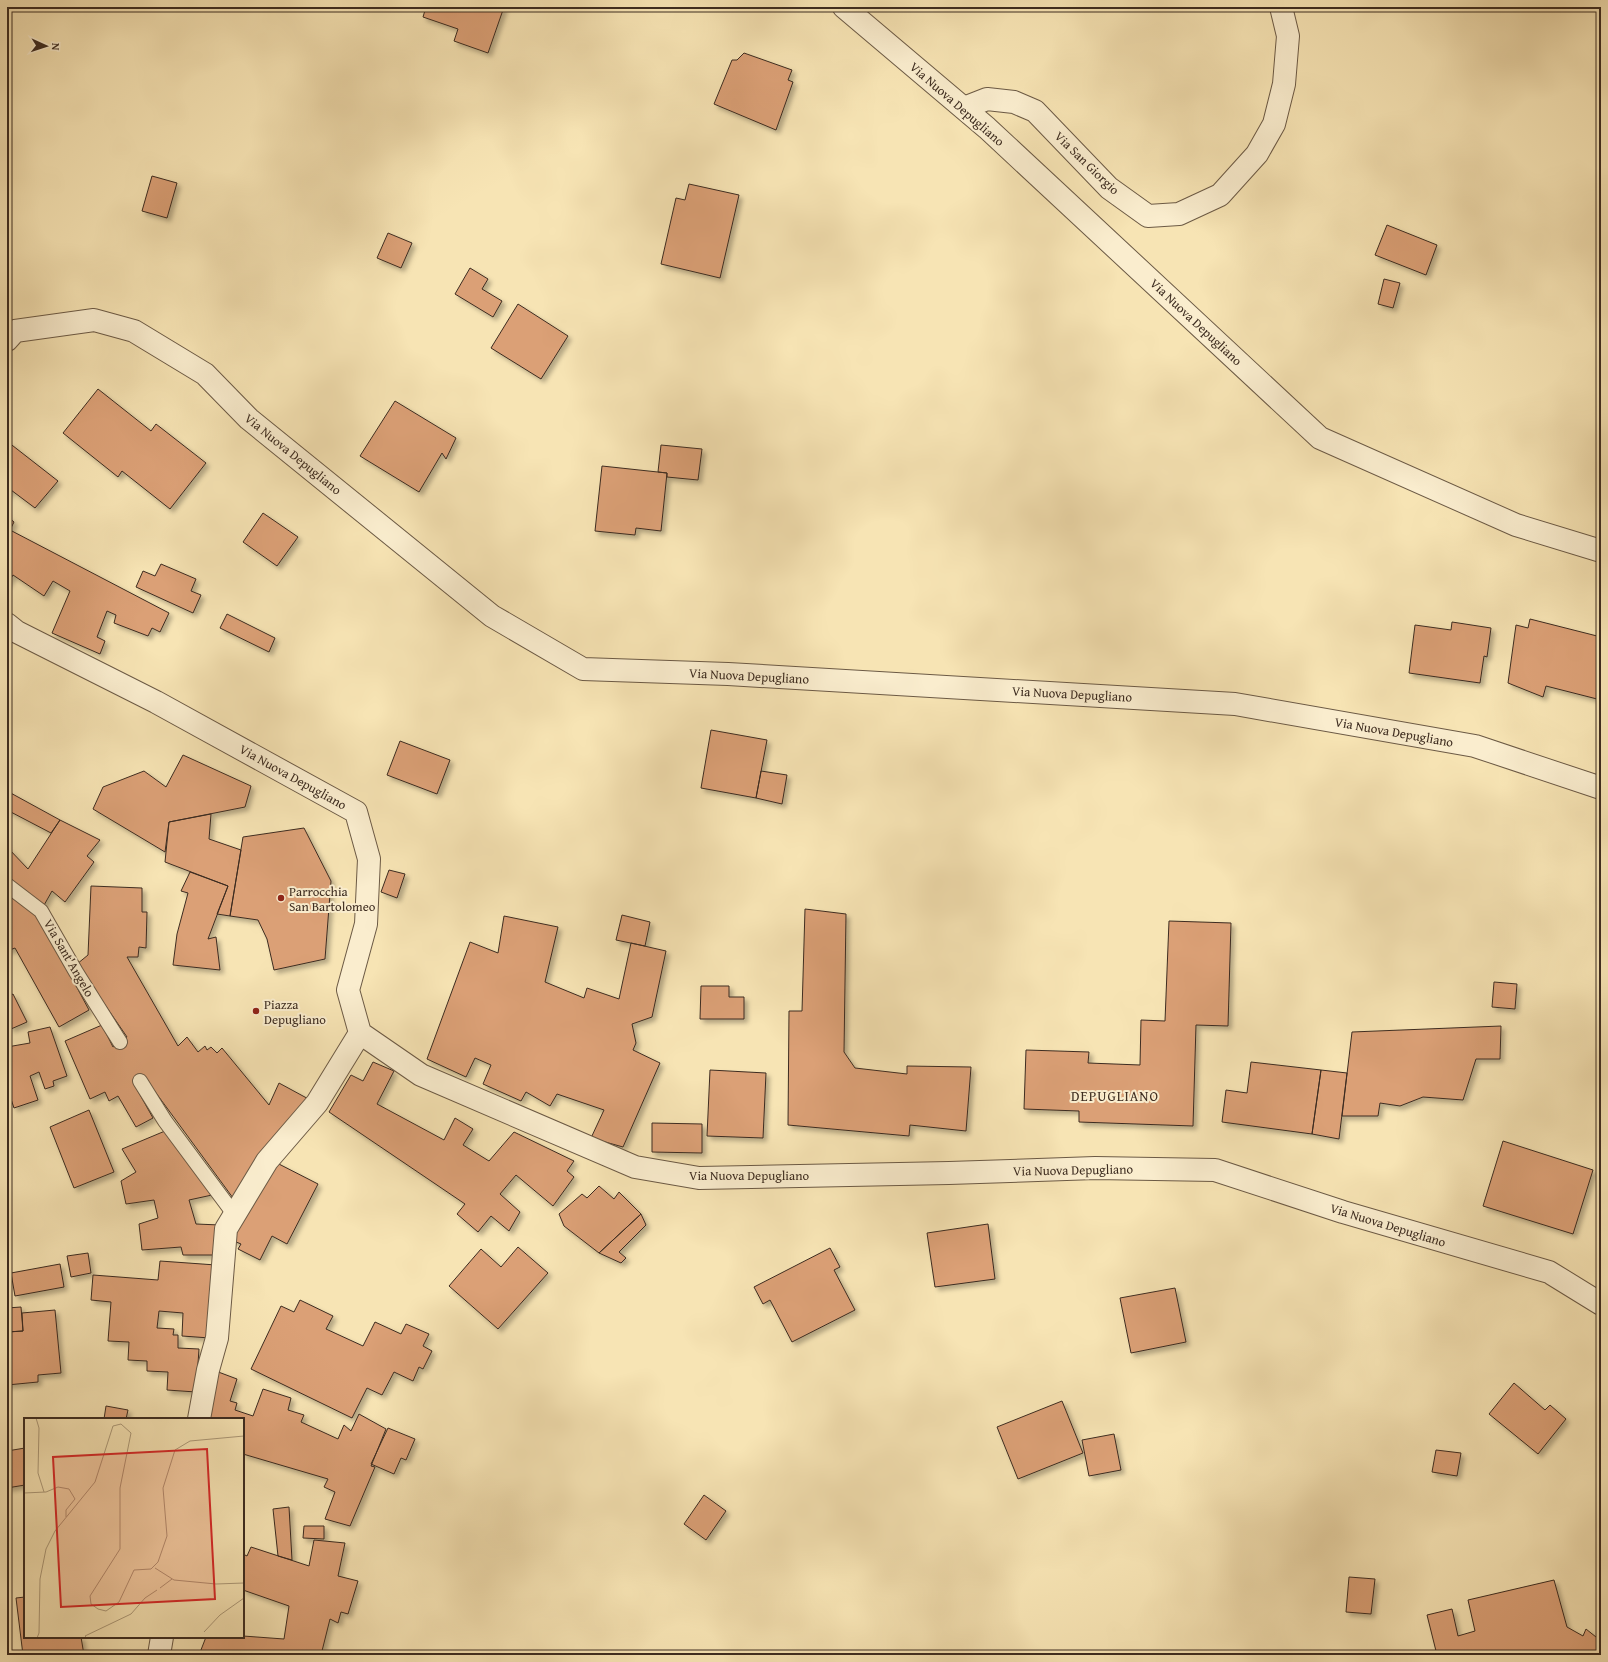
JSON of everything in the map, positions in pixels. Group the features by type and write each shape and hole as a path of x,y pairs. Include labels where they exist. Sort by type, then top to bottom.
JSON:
{"street":[{"name":"Via Nuova Depugliano","path":"844,7 964,108 1078,212 1320,438 1516,525 1601,551"},
{"name":"Via San Giorgio","path":"964,108 987,99 1014,102 1035,111 1109,188 1148,216 1179,214 1220,194 1257,154 1274,124 1284,84 1288,36 1281,7"},
{"name":"Via Nuova Depugliano","path":"7,340 16,331 94,320 134,331 205,374 249,419 492,616 584,669 736,674 1235,704 1475,746 1601,788"},
{"name":"Via Nuova Depugliano","path":"7,624 16,632 156,702 356,812 370,859 366,924 348,990 360,1032 421,1074 635,1167 699,1178 949,1173 1095,1168 1215,1170 1343,1212 1549,1272 1601,1304"},
{"path":"199,1418 208,1370 217,1338 226,1229 267,1161 317,1103 360,1032"},
{"path":"159,1655 162,1638"}],"lane":[{"name":"Via Sant'Angelo","path":"7,885 41,911 76,972 120,1042"},
{"path":"140,1081 165,1122 234,1214"}],"building":[{"path":"426,7 504,7 488,53 454,41 458,29 423,17"},
{"path":"744,53 792,70 788,80 793,82 776,130 714,104 732,60 737,60"},
{"path":"152,176 177,183 167,218 142,211"},
{"path":"689,184 739,195 720,278 661,264 676,198 685,200"},
{"path":"1387,225 1437,245 1426,275 1375,255"},
{"path":"388,233 412,243 401,268 377,258"},
{"path":"470,268 488,279 482,289 502,301 493,317 455,294"},
{"path":"1384,279 1400,283 1393,308 1378,304"},
{"path":"518,304 568,336 541,379 491,348"},
{"path":"98,389 151,431 156,424 206,463 170,509 122,471 118,477 63,433"},
{"path":"395,401 456,438 446,459 442,453 419,492 360,456"},
{"path":"8,442 58,481 35,508 11,490 7,497"},
{"path":"661,445 702,449 698,480 667,477 667,473 658,472"},
{"path":"602,466 667,473 661,531 636,528 635,535 595,531"},
{"path":"263,513 298,537 277,566 243,542"},
{"path":"7,516 14,522 10,530 169,613 160,632 152,628 148,636 114,623 116,615 107,611 97,637 105,641 100,654 52,633 70,591 53,581 44,596 13,575 7,585"},
{"path":"161,564 196,579 191,591 201,595 193,613 136,587 143,571 155,576"},
{"path":"227,614 275,638 269,652 220,628"},
{"path":"1530,619 1601,637 1601,700 1546,686 1543,697 1508,683 1516,625 1528,628"},
{"path":"1452,622 1491,628 1487,657 1484,656 1480,683 1409,673 1415,625 1451,630"},
{"path":"711,730 767,740 756,798 701,788"},
{"path":"400,741 450,760 437,794 387,775"},
{"path":"183,755 251,786 245,807 169,822 165,852 93,809 103,787 144,771 166,787"},
{"path":"761,771 787,775 782,804 756,798"},
{"path":"7,791 60,820 51,833 7,810"},
{"path":"211,814 209,839 241,850 230,916 217,914 228,886 165,862 169,822"},
{"path":"60,820 100,840 87,856 94,862 65,902 52,891 43,907 7,877 7,849 8,848 28,869"},
{"name":"Parrocchia San Bartolomeo","path":"304,828 331,881 325,959 274,970 267,939 258,920 230,916 243,837"},
{"path":"389,870 405,874 397,898 381,892"},
{"path":"190,872 228,886 208,939 216,937 220,970 173,965 177,934 188,893 181,891"},
{"path":"91,886 142,888 142,912 147,912 146,948 139,947 138,957 127,957 178,1046 187,1037 198,1052 205,1046 207,1050 211,1047 217,1053 222,1048 269,1105 279,1083 314,1102 233,1198 145,1078 134,1084 153,1118 136,1127 118,1096 109,1101 105,1092 90,1099 65,1041 102,1025 113,1047 127,1037 77,964 88,955"},
{"path":"7,890 36,911 89,1010 59,1027 15,948 7,951"},
{"path":"805,909 846,914 844,1052 855,1068 907,1074 907,1066 971,1067 966,1131 910,1125 909,1136 788,1125 789,1011 802,1011"},
{"path":"622,915 650,922 645,946 616,940"},
{"path":"504,916 558,927 545,982 584,998 587,988 619,999 631,943 666,951 652,1017 632,1024 636,1043 633,1050 660,1063 623,1147 591,1138 604,1110 557,1094 550,1106 526,1092 521,1101 483,1084 491,1065 475,1058 466,1077 427,1059 470,942 498,953"},
{"path":"1169,921 1231,923 1228,1026 1196,1025 1193,1126 1079,1122 1079,1111 1024,1109 1026,1050 1089,1052 1088,1063 1140,1065 1141,1020 1165,1021"},
{"path":"1494,982 1517,984 1515,1009 1492,1007"},
{"path":"701,986 729,986 729,997 744,997 744,1019 700,1019"},
{"path":"13,994 27,1022 11,1029 7,1020 7,997"},
{"path":"1501,1026 1500,1059 1476,1059 1463,1100 1423,1097 1400,1106 1380,1103 1378,1116 1342,1116 1352,1032"},
{"path":"50,1027 67,1076 53,1081 54,1086 45,1089 39,1072 30,1076 38,1100 14,1108 9,1093 7,1094 7,1047 30,1043 28,1032"},
{"path":"373,1062 394,1071 377,1104 444,1140 455,1118 473,1129 463,1145 489,1161 514,1132 574,1161 567,1171 574,1177 553,1206 516,1175 500,1194 520,1212 509,1231 491,1216 478,1232 457,1214 465,1204 329,1112 351,1075 363,1081"},
{"path":"1251,1062 1321,1070 1312,1134 1222,1122 1226,1090 1247,1093"},
{"path":"710,1070 766,1073 763,1138 707,1136"},
{"path":"1321,1070 1347,1073 1339,1139 1312,1134"},
{"path":"89,1110 114,1172 74,1188 50,1127"},
{"path":"652,1123 702,1124 702,1153 652,1152"},
{"path":"165,1131 212,1195 189,1200 196,1224 220,1225 220,1255 183,1255 181,1247 142,1250 139,1224 158,1218 154,1200 126,1204 121,1181 136,1172 122,1149"},
{"path":"1503,1141 1593,1170 1573,1234 1483,1206"},
{"path":"273,1161 318,1184 287,1244 272,1236 260,1260 238,1249 241,1244 229,1239"},
{"path":"599,1186 614,1199 619,1192 641,1214 599,1253 564,1226 559,1214 582,1194 587,1198"},
{"path":"641,1214 646,1225 619,1252 626,1258 621,1263 599,1253"},
{"path":"988,1224 995,1279 935,1287 927,1233"},
{"path":"518,1247 548,1273 498,1329 449,1286 481,1249 501,1267"},
{"path":"830,1248 840,1267 834,1270 855,1310 792,1342 770,1300 763,1304 754,1287"},
{"path":"88,1253 91,1273 71,1277 67,1256"},
{"path":"160,1261 216,1265 210,1338 182,1336 183,1313 159,1311 157,1328 174,1329 173,1335 178,1335 178,1348 199,1349 196,1392 167,1390 168,1372 147,1371 147,1361 128,1360 129,1342 108,1341 111,1302 91,1300 93,1275 158,1280"},
{"path":"60,1264 64,1287 15,1296 11,1273"},
{"path":"1175,1288 1186,1342 1131,1353 1120,1298"},
{"path":"300,1300 333,1316 326,1329 363,1346 375,1322 401,1334 406,1324 429,1334 423,1346 432,1351 423,1369 419,1367 413,1381 394,1372 382,1395 367,1388 352,1418 251,1369 281,1306 294,1312"},
{"path":"21,1307 23,1331 7,1332 7,1308"},
{"path":"55,1310 61,1373 38,1375 38,1382 7,1385 7,1332 23,1331 22,1313"},
{"path":"213,1370 237,1379 230,1401 237,1403 235,1410 253,1416 263,1389 291,1398 288,1410 304,1415 301,1422 338,1439 344,1425 351,1431 359,1414 386,1429 371,1466 375,1467 350,1526 325,1519 335,1492 324,1487 328,1479 244,1454 244,1418 205,1418"},
{"path":"1514,1383 1545,1410 1550,1405 1566,1419 1538,1454 1489,1414"},
{"path":"1062,1401 1083,1453 1018,1479 997,1427"},
{"path":"106,1406 128,1410 126,1418 104,1418"},
{"path":"388,1428 415,1439 406,1460 401,1458 394,1474 371,1464"},
{"path":"1114,1434 1121,1470 1089,1476 1082,1440"},
{"path":"24,1448 24,1485 7,1488 7,1451"},
{"path":"1436,1450 1461,1453 1457,1476 1432,1472"},
{"path":"704,1495 726,1511 706,1540 684,1524"},
{"path":"289,1507 292,1560 278,1556 273,1509"},
{"path":"304,1526 324,1526 324,1539 303,1538"},
{"path":"314,1540 345,1543 338,1576 358,1581 348,1614 341,1612 338,1623 330,1619 321,1655 199,1655 206,1638 244,1638 244,1636 284,1639 289,1606 244,1590 244,1554 247,1556 251,1547 309,1566"},
{"path":"1349,1577 1375,1579 1371,1614 1346,1612"},
{"path":"1554,1580 1567,1627 1583,1636 1586,1629 1601,1641 1601,1655 1437,1655 1427,1615 1452,1609 1458,1636 1475,1631 1468,1600"},
{"path":"24,1597 24,1638 81,1638 84,1655 23,1655 16,1598"}],"place":[{"name":"Parrocchia San Bartolomeo","path":"281,898"},
{"name":"Piazza Depugliano","path":"256,1011"}],"district":[{"name":"DEPUGLIANO","path":"1115,1096"}]}
